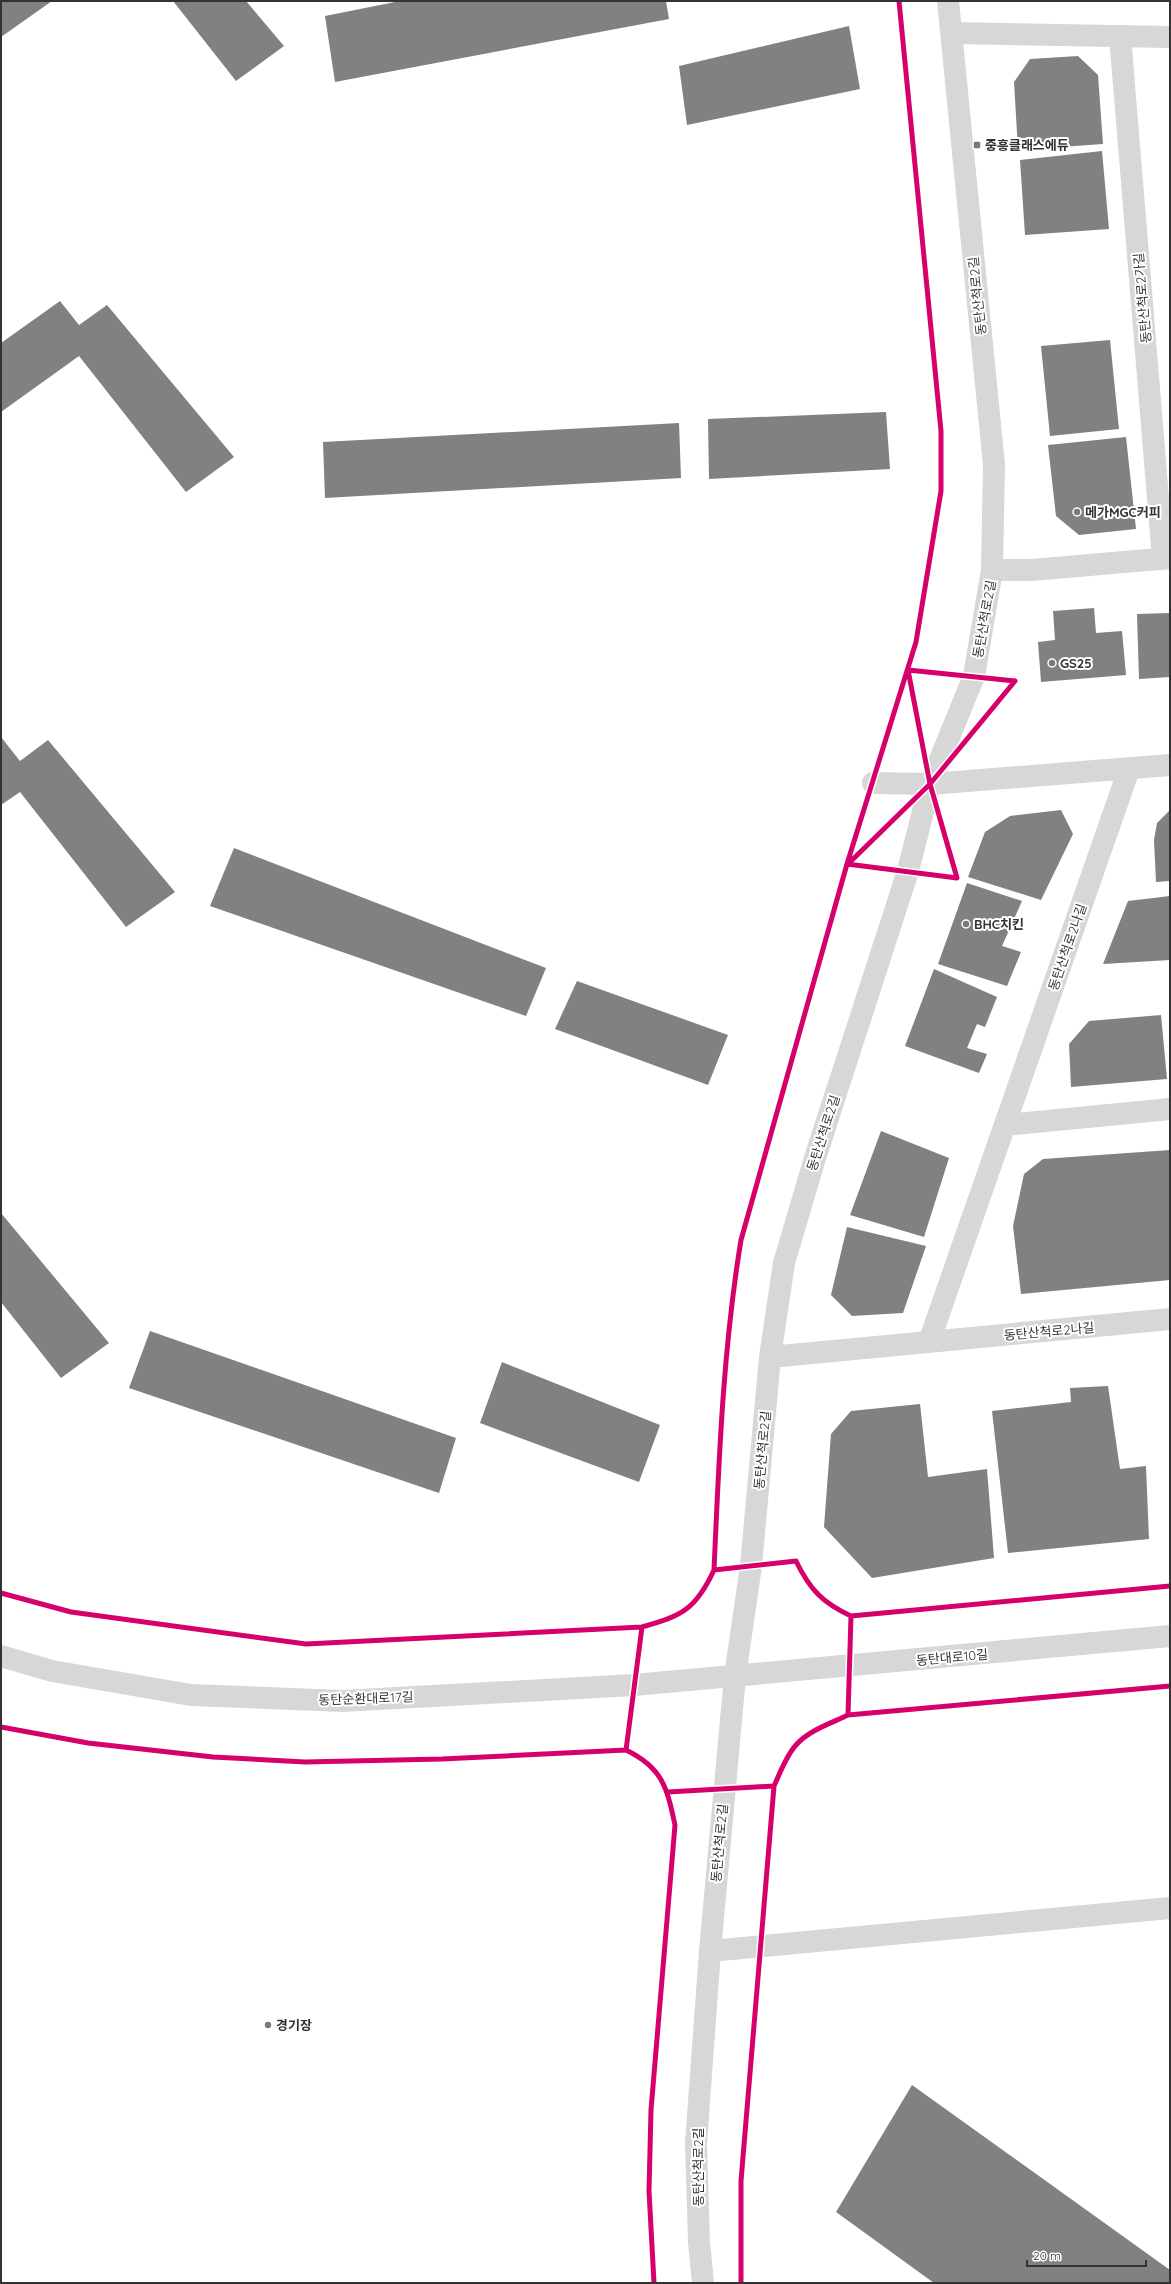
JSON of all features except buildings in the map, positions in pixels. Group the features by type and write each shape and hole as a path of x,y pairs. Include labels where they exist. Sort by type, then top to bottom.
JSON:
{"street":[{"name":"동탄산척로2길","path":"703,2283 699,2242 696,2143 710,1951 735,1676 751,1566 770,1357 784,1263 815,1158 908,871 930,784 974,676 992,570 994,465 948,1"},
{"path":"951,33 1170,38"},
{"name":"동탄산척로2가길","path":"992,570 1032,570 1167,559 1120,36"},
{"path":"872,784 930,784 1170,765"},
{"name":"동탄산척로2나길","path":"929,1342 1129,768"},
{"path":"1005,1125 1170,1109"},
{"name":"동탄산척로2나길","path":"770,1357 1170,1319"},
{"name":"동탄대로10길","path":"735,1676 1170,1636"},
{"name":"동탄순환대로17길","path":"1,1656 52,1671 191,1695 334,1700 634,1685 735,1676"},
{"path":"710,1951 1170,1908"}],"cycle path":[{"path":"1,1593 71,1612 306,1644 642,1627 668,1619 678,1614 686,1609 701,1594 714,1570 726,1363 741,1240 847,864 916,642 941,491 941,431 899,1"},
{"path":"847,864 957,878 930,784 908,670 1015,681"},
{"path":"849,863 930,784 1015,681"},
{"path":"714,1570 796,1561 812,1588 825,1601 851,1616 1170,1586"},
{"path":"848,1715 851,1616"},
{"path":"626,1750 642,1627"},
{"path":"741,2283 741,2181 774,1786 792,1749 807,1735 848,1715 1170,1686"},
{"path":"1,1727 88,1743 213,1757 305,1762 442,1759 626,1750 648,1764 656,1772 666,1790 675,1825 651,2110 649,2191 654,2283"},
{"path":"668,1792 774,1786"}],"place":[{"name":"중흥클래스에듀","path":"977,145"},
{"name":"메가MGC커피","path":"1077,512"},
{"name":"GS25","path":"1052,663"},
{"name":"BHC치킨","path":"966,924"},
{"name":"경기장","path":"268,2025"}]}
